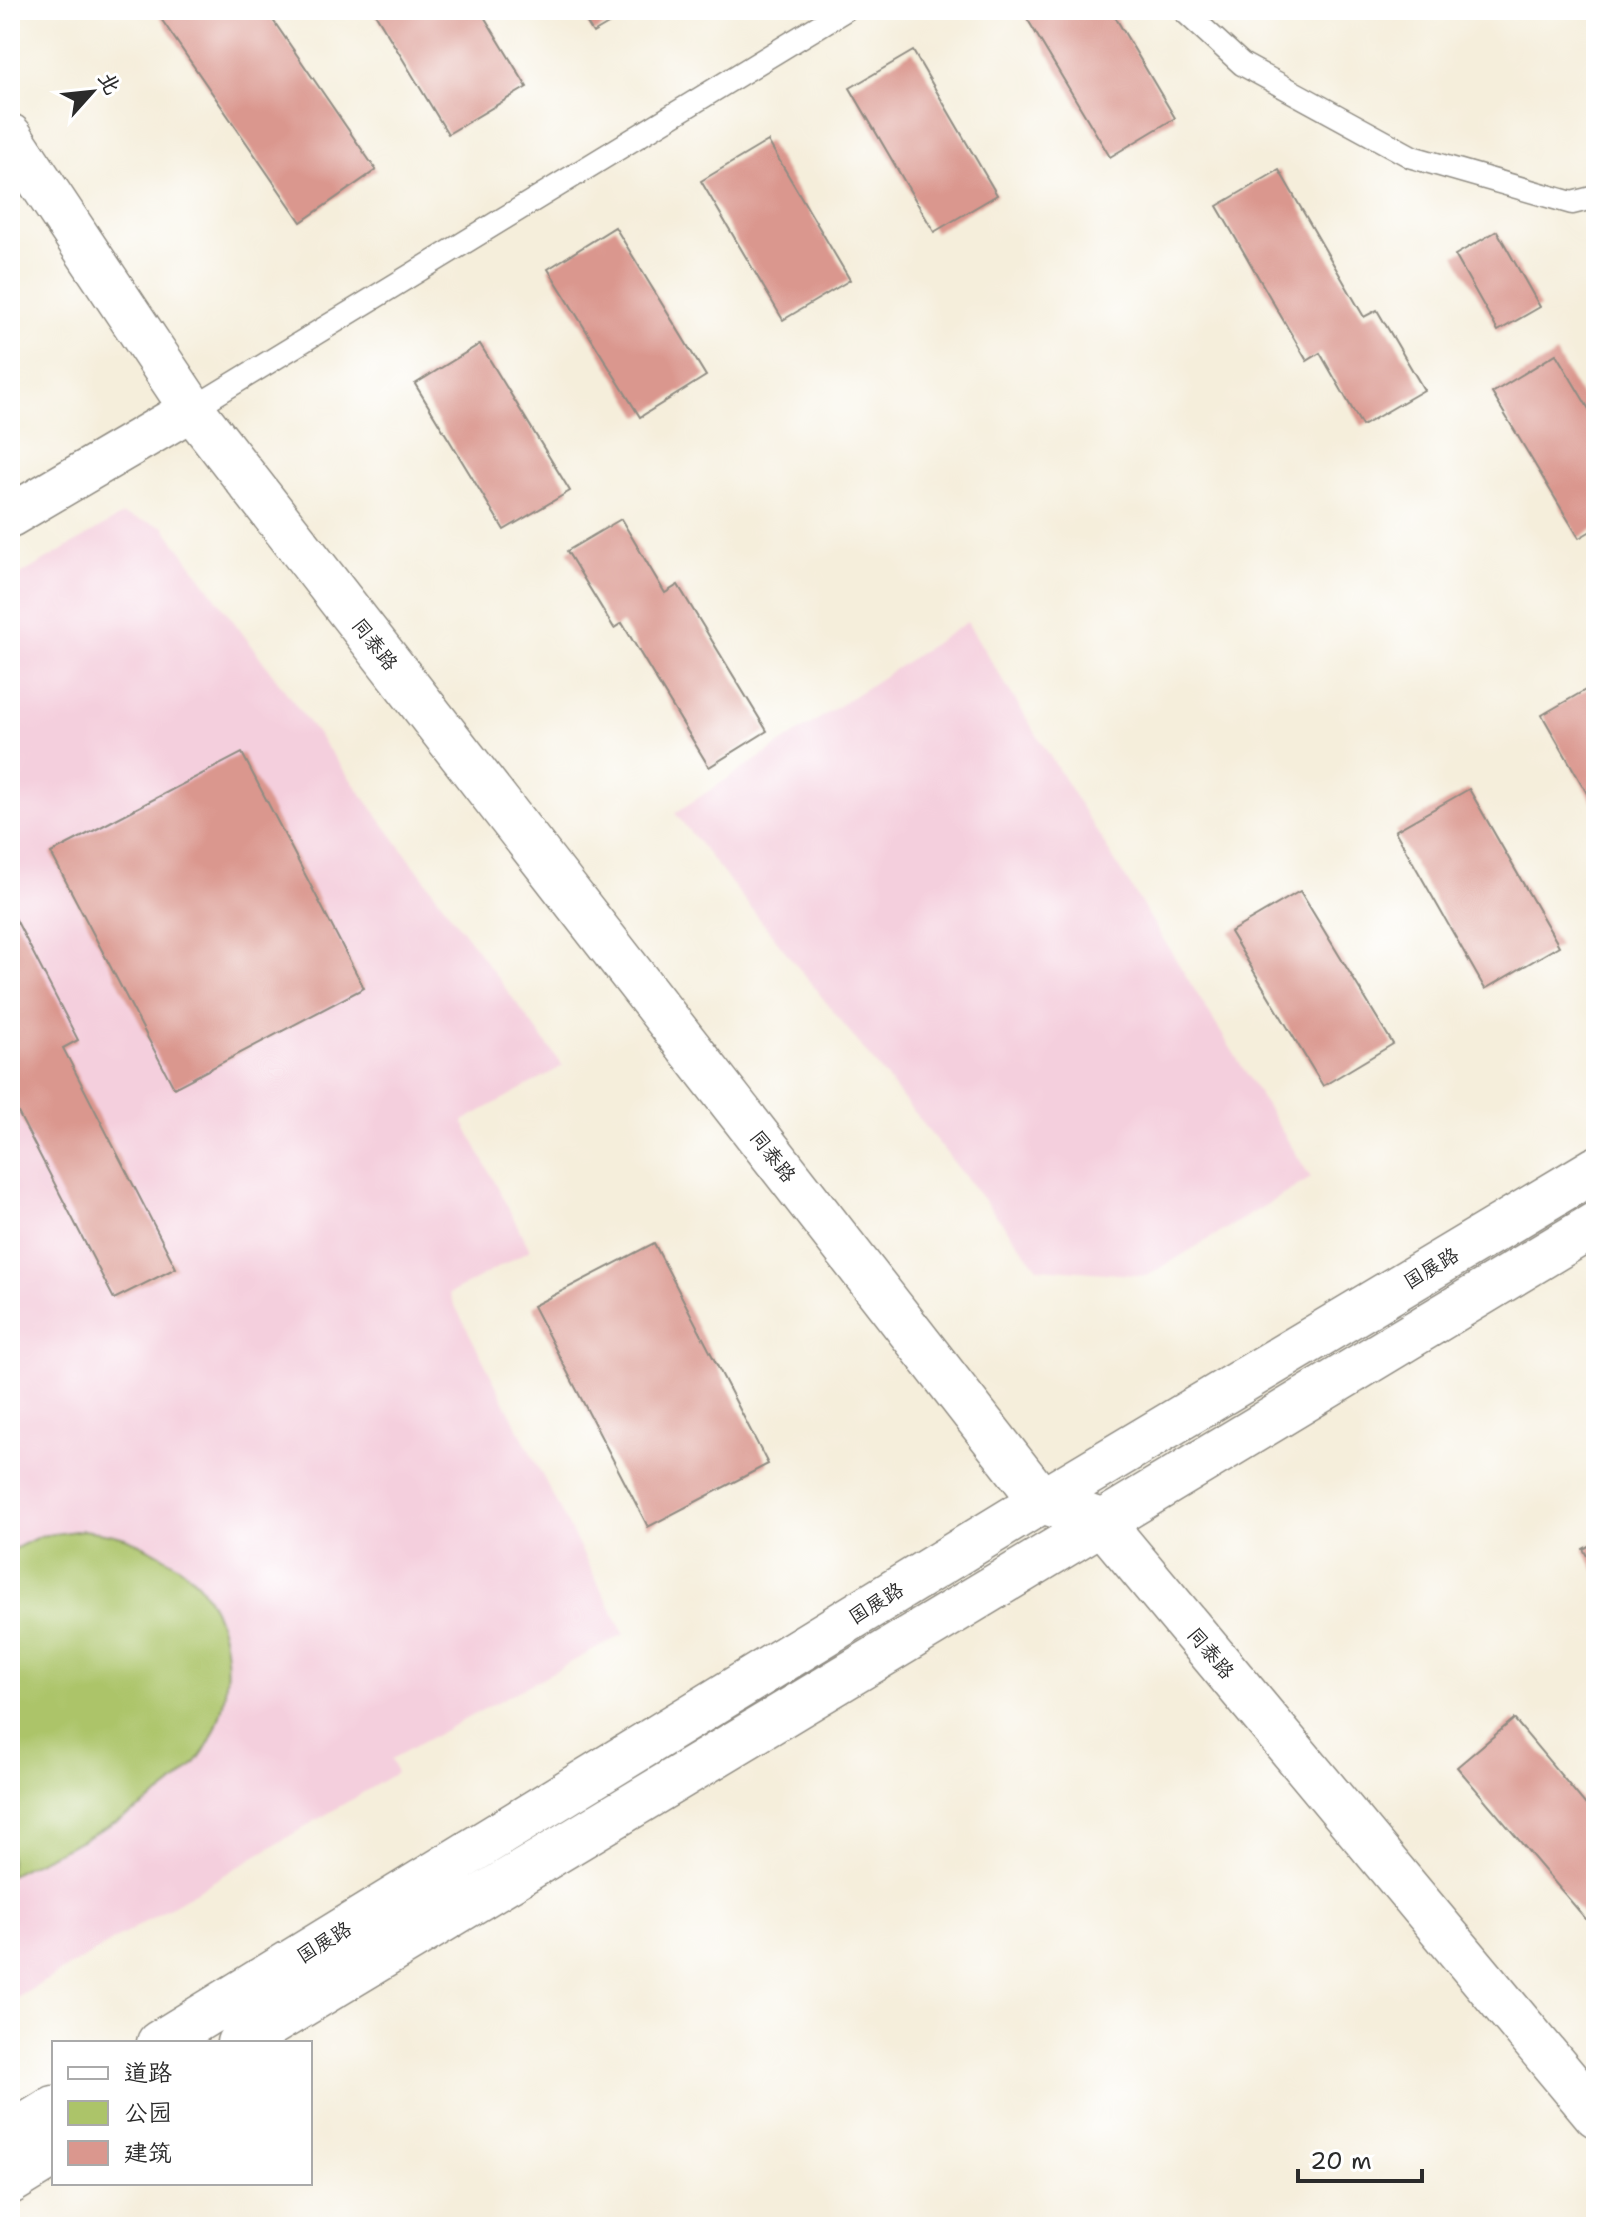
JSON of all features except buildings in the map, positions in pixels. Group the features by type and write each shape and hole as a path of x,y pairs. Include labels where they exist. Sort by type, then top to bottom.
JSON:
{"street":[{"name":"同泰路","path":"10,136 192,409 1042,1501"},
{"path":"10,516 192,409"},
{"name":"国展路","path":"162,2041 1042,1501 1596,1169"},
{"path":"242,2041 1596,1224"},
{"path":"1042,1501 1101,1521"},
{"name":"同泰路","path":"1101,1521 1596,2115"},
{"path":"10,2135 52,2109"},
{"path":"10,2182 52,2156"}],"lane":[{"path":"192,409 845,10"},
{"path":"1183,10 1242,64 1412,157 1572,203 1596,197"}],"shaded area":[{"path":"122,515 163,526 563,1066 463,1121 530,1250 449,1294 624,1634 391,1759 396,1773 10,2002 10,581"},
{"path":"967,622 1311,1178 1147,1276 1038,1268 675,813"}],"green space":[{"path":"83,1530 133,1541 193,1578 209,1599 219,1623 225,1649 223,1702 216,1728 204,1751 170,1787 104,1829 10,1875 10,1551 40,1536"}]}
